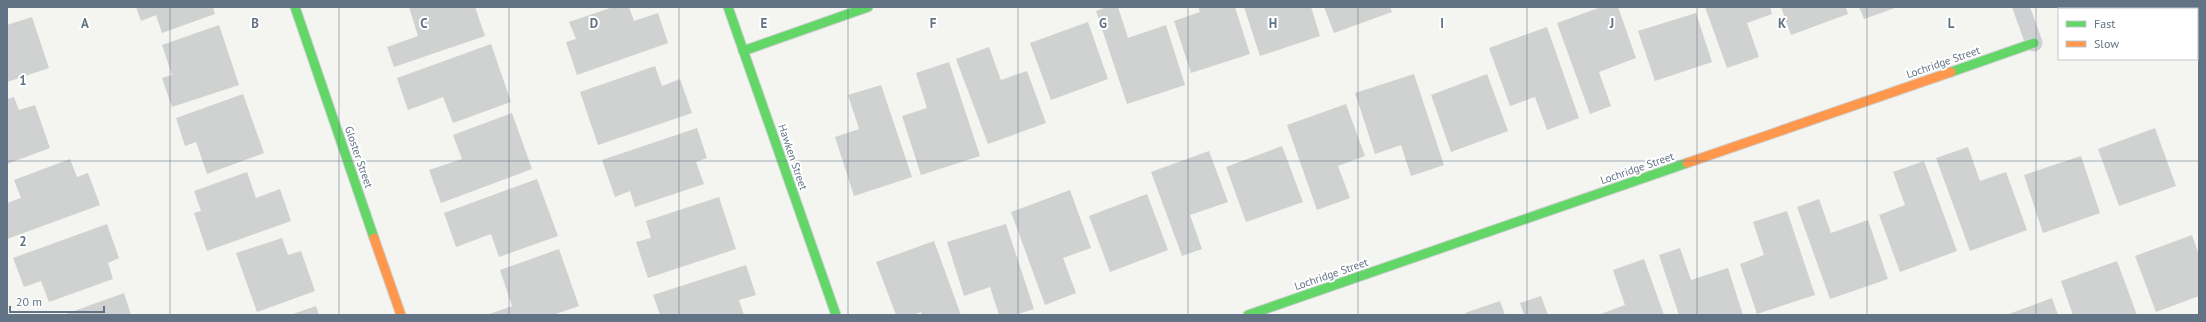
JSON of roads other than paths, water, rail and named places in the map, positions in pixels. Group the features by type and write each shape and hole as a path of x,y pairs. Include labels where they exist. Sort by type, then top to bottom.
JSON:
{"street":[{"name":"Gloster Street","path":"294,7 401,315"},
{"name":"Hawken Street","path":"728,7 836,315"},
{"path":"743,51 868,7"},
{"name":"Lochridge Street","path":"1248,315 2034,43"}],"lane":[{"path":"2021,7 2034,43"}]}
